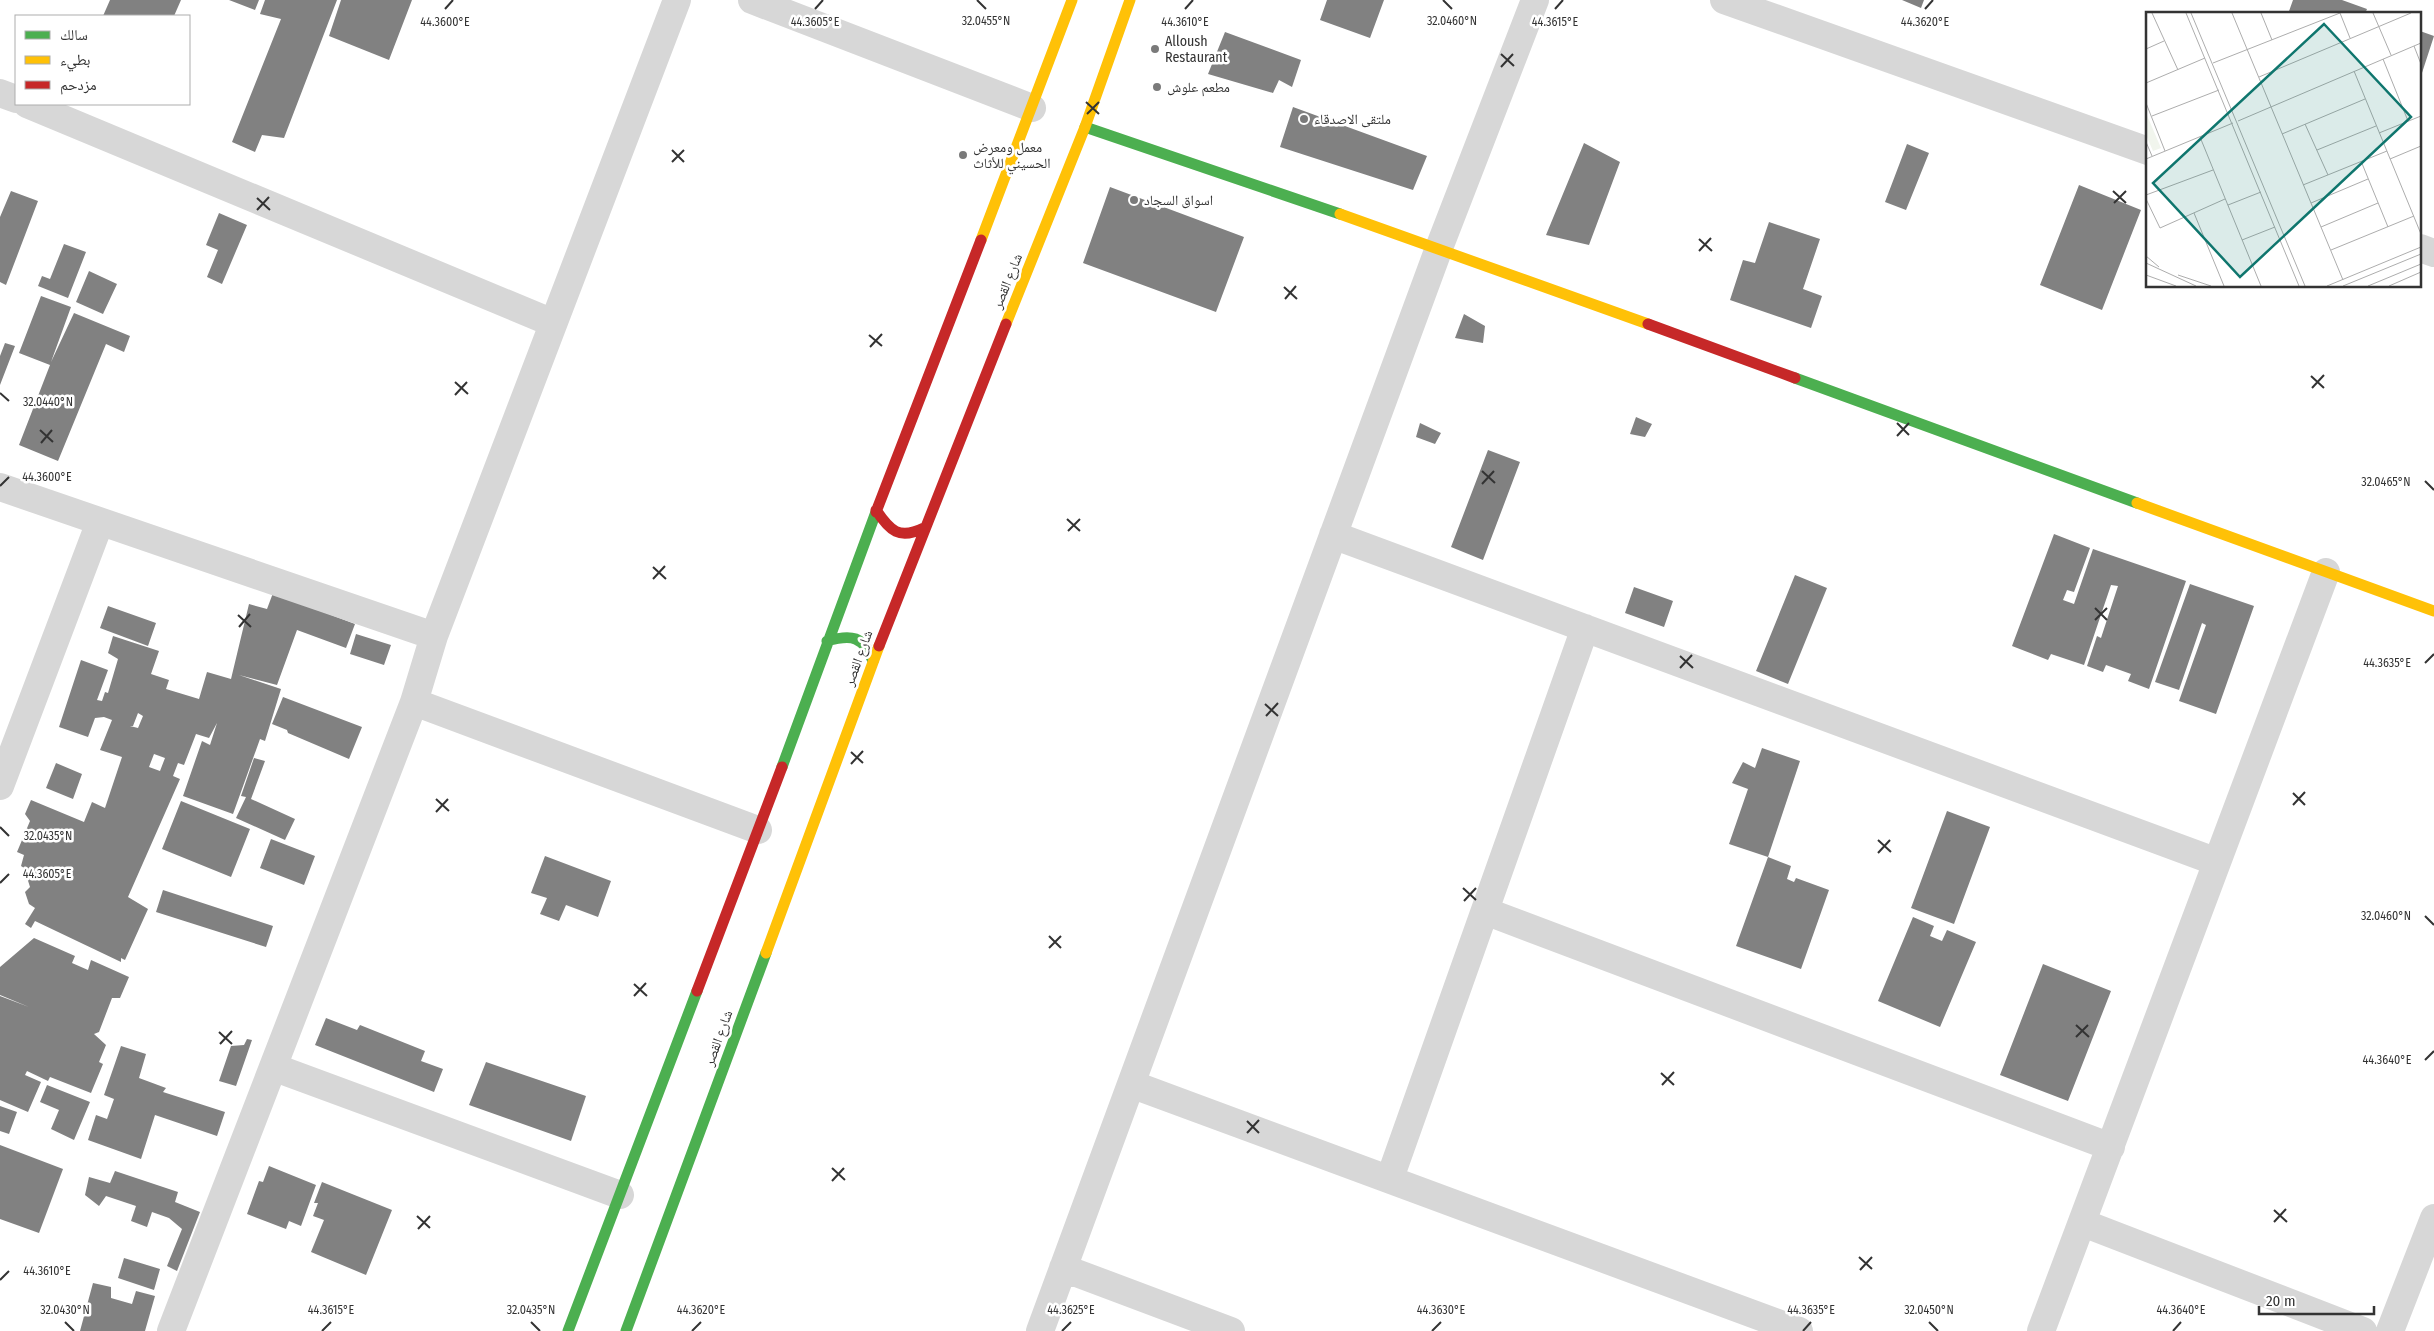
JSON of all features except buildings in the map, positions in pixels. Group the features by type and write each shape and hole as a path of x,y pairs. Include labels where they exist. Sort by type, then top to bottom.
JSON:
{"street":[{"path":"171,1331 414,702 434,636 677,0"},
{"path":"752,0 1032,108"},
{"path":"568,1331 758,830 876,510 1072,0"},
{"name":"شارع القصر","path":"626,1331 873,661 924,528 1085,127 1130,0"},
{"path":"1040,1331 1439,248 1535,0"},
{"path":"1724,0 2146,150"},
{"path":"0,92 15,99"},
{"path":"29,105 553,322"},
{"path":"1085,127 1439,248 2434,611"},
{"path":"2422,249 2434,253"},
{"path":"0,487 434,636"},
{"path":"876,510 886,525 896,533 905,535 915,534 924,528"},
{"path":"0,786 100,522"},
{"path":"1333,535 2217,862"},
{"path":"2041,1331 2326,572"},
{"path":"1390,1178 1585,628"},
{"path":"827,641 841,636 853,637 869,649 873,661"},
{"path":"414,702 758,830"},
{"path":"1485,911 2111,1147"},
{"path":"273,1067 620,1195"},
{"path":"1131,1084 1390,1178 1735,1320 1799,1331"},
{"path":"2390,1331 2434,1218"},
{"path":"2083,1223 2363,1331"},
{"path":"1063,1268 1231,1331"}],"traffic: fast":[{"path":"1085,127 1340,214"},
{"path":"1795,378 2137,503"},
{"path":"782,767 876,512"},
{"path":"827,641 843,638 856,639 865,646 873,661"},
{"path":"626,1331 766,953"},
{"path":"568,1331 697,991"}],"traffic: slow":[{"path":"981,240 1072,0"},
{"path":"1006,324 1085,127 1130,0"},
{"path":"1340,214 1648,324"},
{"path":"2137,503 2434,611"},
{"path":"766,953 879,646"}],"traffic: jam":[{"path":"876,512 981,240"},
{"path":"879,646 1006,324"},
{"path":"1648,324 1795,378"},
{"path":"876,510 886,523 896,531 908,533 924,528"},
{"path":"697,991 782,767"}],"place":[{"name":"Alloush Restaurant","path":"1155,49"},
{"name":"مطعم علوش","path":"1157,87"},
{"name":"ملتقى الاصدقاء","path":"1304,119"},
{"name":"معمل ومعرض الحسيني للأثاث","path":"963,155"},
{"name":"اسواق السجاد","path":"1134,200"}]}
